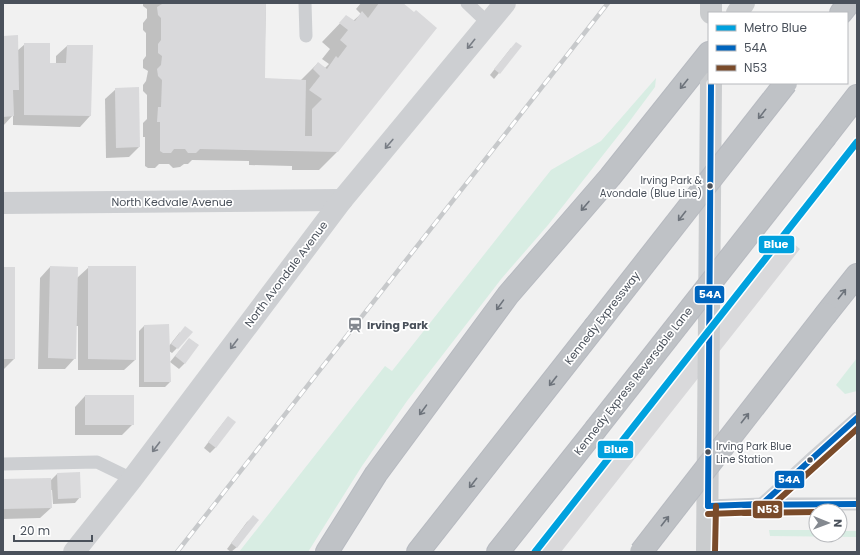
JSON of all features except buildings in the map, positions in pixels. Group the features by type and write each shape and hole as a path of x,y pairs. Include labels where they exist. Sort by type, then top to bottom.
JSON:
{"highway":[{"path":"842,12 849,3"},
{"path":"327,552 376,474 508,295 610,177 708,54"},
{"name":"Kennedy Expressway","path":"418,552 785,84"},
{"name":"Kennedy Express Reversable Lane","path":"498,552 857,96"},
{"path":"641,552 857,275"}],"main road":[{"path":"738,12 744,3"},
{"path":"707,552 710,84"}],"street":[{"name":"North Avondale Avenue","path":"74,552 132,479 342,200 505,3"},
{"name":"North Kedvale Avenue","path":"3,203 342,200"}],"lane":[{"path":"304,3 306,36"},
{"path":"467,3 488,23"},
{"path":"762,504 857,418"},
{"path":"3,464 97,462 132,479"},
{"path":"708,506 762,504 857,504"}],"green space":[{"path":"656,78 655,87 629,122 548,225 502,278 407,401 362,466 308,552 239,552 385,366 392,371 551,170 601,141"},
{"path":"857,358 857,391 845,394 836,385"},
{"path":"769,530 808,530 808,536 770,536"},
{"path":"848,531 857,531 857,537 848,537"}],"railway":[{"path":"177,552 608,3"}],"metro line":[{"name":"Blue","path":"535,552 857,142"}],"transit line":[{"name":"54A","path":"708,506 711,84"},
{"name":"54A","path":"708,506 762,504 857,418"},
{"name":"N53","path":"708,514 766,511 857,429"},
{"name":"54A","path":"744,505 857,504"},
{"name":"N53","path":"715,552 716,506"},
{"name":"N53","path":"744,513 808,512"}],"place":[{"name":"Irving Park & Avondale (Blue Line)","path":"710,186"},
{"name":"Irving Park","path":"355,325"},
{"name":"Irving Park Blue Line Station","path":"708,452"}]}
